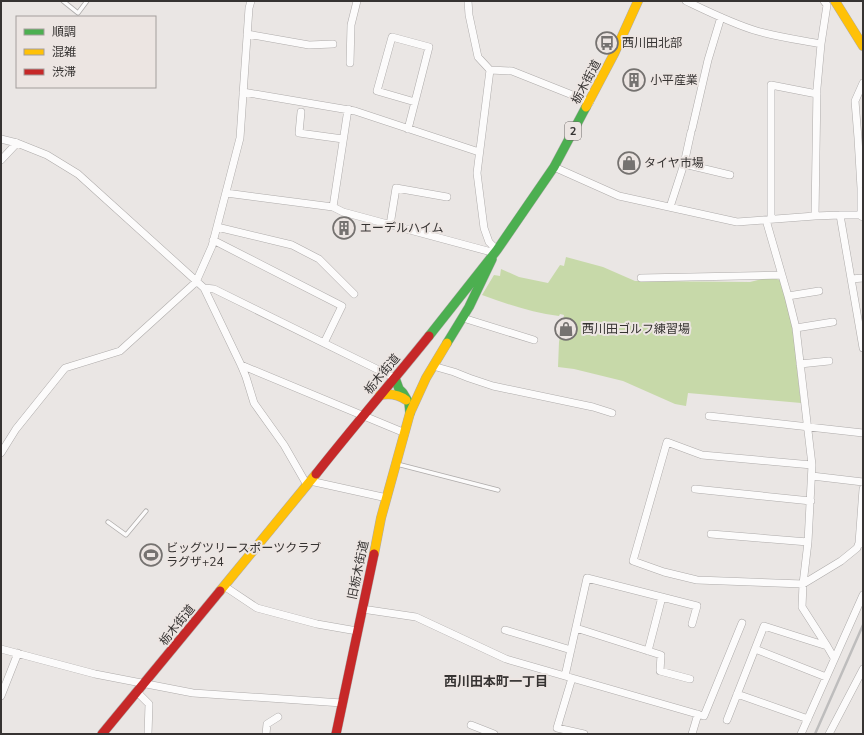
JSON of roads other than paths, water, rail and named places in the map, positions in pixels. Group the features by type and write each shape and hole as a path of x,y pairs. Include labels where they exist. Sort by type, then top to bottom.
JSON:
{"main road":[{"name":"栃木街道","path":"102,734 395,378 496,252 554,167 590,102 638,1"},
{"path":"835,1 863,46"},
{"name":"旧栃木街道","path":"336,734 373,553 410,413 426,378 462,318 496,252"},
{"path":"410,413 423,375 456,320 462,318"},
{"name":"旧栃木街道","path":"395,378 399,389 409,403 410,413"},
{"path":"380,395 392,393 403,398 409,403"}],"street":[{"path":"1,453 16,429 65,368 120,351 196,282 217,227 240,138 249,8 251,1"},
{"path":"350,63 351,25 357,1"},
{"path":"468,1 478,57 490,70 512,71 590,102"},
{"path":"686,1 721,18 757,31 821,44"},
{"path":"815,216 817,94 821,44 827,6 824,1"},
{"path":"670,207 684,164 708,60 721,18"},
{"path":"247,34 309,45 333,44"},
{"path":"408,128 415,102 429,47 392,37 377,91 415,102"},
{"path":"490,70 477,173 484,228 489,242 496,252"},
{"path":"554,167 619,196 737,222 815,216 862,216 861,138 855,101 863,83"},
{"path":"817,94 771,84 768,220 796,328 812,465 811,500 802,607 834,658"},
{"path":"243,92 354,110 479,152"},
{"path":"333,207 348,110"},
{"path":"301,112 299,133 343,139"},
{"path":"1,139 17,143 47,155 78,174 204,288 241,365 254,403 309,483 387,498"},
{"path":"1,160 17,143"},
{"path":"684,164 730,174"},
{"path":"390,225 396,188 447,197"},
{"path":"226,193 333,207 343,212 390,225 496,252"},
{"path":"840,215 851,280 860,318 863,348"},
{"path":"217,227 292,245 319,258 354,294"},
{"path":"213,240 342,306 324,343"},
{"path":"641,278 782,275"},
{"path":"851,280 863,278"},
{"path":"204,288 214,289 395,378"},
{"path":"788,296 819,290"},
{"path":"462,318 534,340"},
{"path":"796,328 833,322"},
{"path":"800,364 829,360"},
{"path":"241,365 405,432"},
{"path":"433,366 494,386 593,407 612,413"},
{"path":"709,416 863,433"},
{"path":"812,465 702,455 667,442 632,561 664,572 697,580 803,584 841,561 861,544 863,488"},
{"path":"812,476 863,482"},
{"path":"695,489 811,500"},
{"path":"711,534 808,542"},
{"path":"584,734 557,728 568,677 571,650 587,578 697,606 692,624"},
{"path":"224,586 257,608 317,624 357,631"},
{"path":"801,734 863,595"},
{"path":"648,651 662,597"},
{"path":"362,609 416,617 506,659 704,716 742,623"},
{"path":"727,720 764,626 827,646"},
{"path":"576,628 661,655 660,671 690,679"},
{"path":"505,630 571,650"},
{"path":"1,649 95,674 193,693 342,703"},
{"path":"755,649 826,677"},
{"path":"1,696 18,653"},
{"path":"829,734 863,669"},
{"path":"137,692 149,704 148,734"},
{"path":"737,694 808,719"},
{"path":"692,734 698,714"},
{"path":"266,734 267,724 278,717"},
{"path":"471,725 494,734"}],"lane":[{"path":"63,1 78,13 87,1"},
{"path":"396,464 498,490"},
{"path":"108,522 126,535 146,511"}],"railway":[{"path":"815,734 863,625"}],"place":[{"name":"西川田北部","path":"607,43"},
{"name":"小平産業","path":"634,80"},
{"name":"タイヤ市場","path":"629,163"},
{"name":"エーデルハイム","path":"344,228"},
{"name":"西川田ゴルフ練習場","path":"566,329"},
{"name":"ビッグツリースポーツクラブ ラグザ+24","path":"151,555"}],"district":[{"name":"西川田本町一丁目","path":"496,682"}]}
